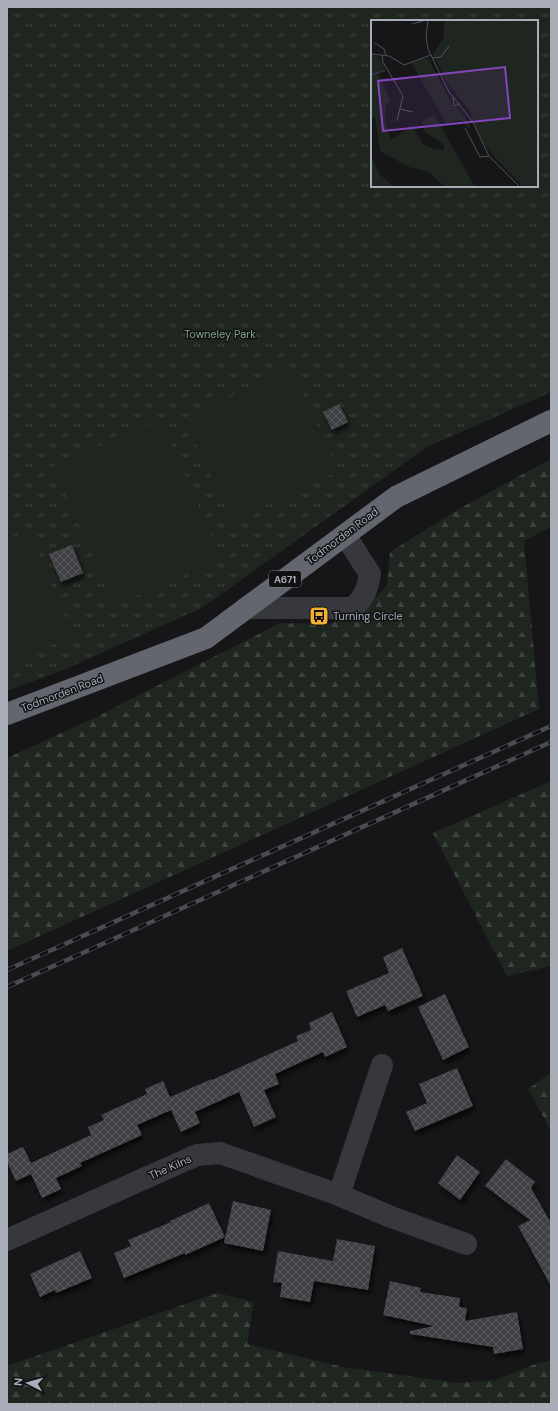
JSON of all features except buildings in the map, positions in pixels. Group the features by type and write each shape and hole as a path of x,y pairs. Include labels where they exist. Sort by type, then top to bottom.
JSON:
{"highway":[{"name":"Todmorden Road","path":"7,714 206,638 396,497 551,421"}],"street":[{"path":"246,608 352,608 361,601 367,588 370,574 345,535"},
{"path":"339,1195 382,1065"},
{"name":"The Kilns","path":"7,1240 197,1155 220,1153 339,1195 391,1217 466,1244"}],"green space":[{"name":"Towneley Park","path":"7,7 551,7 551,392 427,447 202,608 61,671 7,691"},
{"path":"290,369 338,471 232,520 184,418"},
{"path":"161,419 221,559 114,606 54,466"},
{"path":"551,459 551,527 524,541 539,709 7,951 7,758 96,717 280,623 328,624 361,615 387,585 390,552 459,509"},
{"path":"29,530 73,636 7,661 7,540"},
{"path":"551,781 551,966 507,976 433,833"},
{"path":"551,1073 551,1131 528,1089"},
{"path":"217,1293 254,1302 247,1344 343,1367 459,1383 495,1380 535,1364 551,1360 551,1404 7,1404 7,1366"}],"railway":[{"path":"7,970 551,726"},
{"path":"7,987 551,742"}],"place":[{"name":"Turning Circle","path":"319,616"}]}
